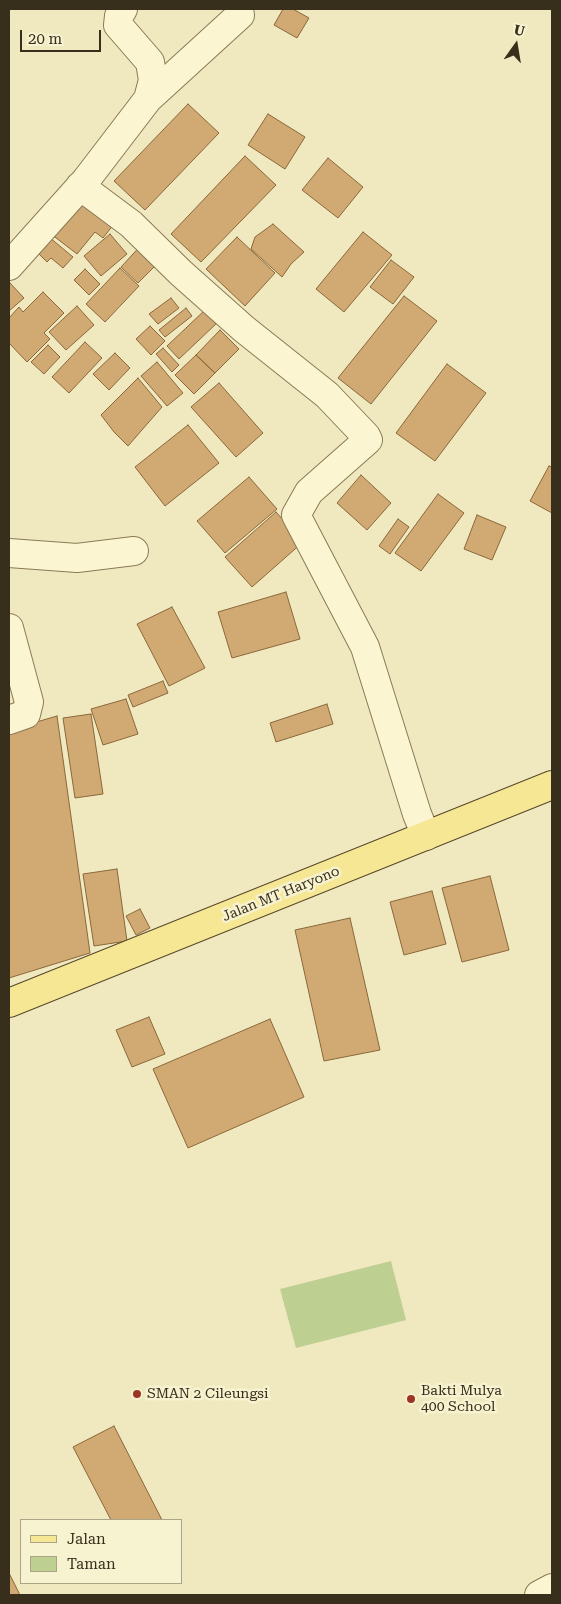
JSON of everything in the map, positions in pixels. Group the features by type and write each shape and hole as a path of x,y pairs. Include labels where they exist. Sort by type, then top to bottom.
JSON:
{"main road":[{"name":"Jalan MT Haryono","path":"9,1003 552,785"}],"street":[{"path":"123,9 119,16 118,25 150,62 153,80 148,99"},
{"path":"14,251 80,186 148,99 240,15"},
{"path":"80,186 131,224 180,273 244,330 328,395 366,436 368,440 309,492 296,516 365,647 417,814 426,836"},
{"path":"9,553 77,558 134,551"},
{"path":"9,628 29,702 26,714 9,720"},
{"path":"539,1595 552,1588"}],"green space":[{"path":"391,1261 406,1320 296,1348 280,1289"}],"building":[{"path":"283,9 293,9 309,18 297,38 274,25"},
{"path":"188,104 219,133 145,210 114,181"},
{"path":"268,114 305,137 285,169 248,145"},
{"path":"245,156 276,185 201,262 171,234"},
{"path":"328,158 363,187 338,218 302,190"},
{"path":"80,197 114,224 103,238 95,232 77,254 51,234"},
{"path":"273,224 304,252 291,264 282,277 251,249 255,237"},
{"path":"363,232 392,255 344,312 316,289"},
{"path":"110,234 127,254 101,276 84,256"},
{"path":"49,237 73,257 63,268 51,258 47,262 36,251"},
{"path":"237,237 275,273 245,306 206,269"},
{"path":"145,241 163,258 138,283 121,267"},
{"path":"391,260 414,277 393,304 370,287"},
{"path":"120,268 139,286 105,322 86,304"},
{"path":"85,269 100,284 89,295 74,280"},
{"path":"9,284 24,298 9,311"},
{"path":"43,292 64,313 44,333 50,339 27,362 9,343 9,318 19,307 23,312"},
{"path":"404,296 437,321 371,404 338,378"},
{"path":"171,298 179,308 158,324 149,314"},
{"path":"77,306 94,325 66,350 49,332"},
{"path":"186,308 192,316 165,337 159,330"},
{"path":"206,309 218,322 179,359 167,346"},
{"path":"150,326 165,341 151,355 136,339"},
{"path":"220,330 239,349 215,373 196,355"},
{"path":"85,342 102,358 69,393 52,377"},
{"path":"48,345 60,357 44,374 31,362"},
{"path":"163,348 179,365 172,372 156,354"},
{"path":"115,353 130,368 109,390 93,374"},
{"path":"196,355 215,373 194,394 175,375"},
{"path":"157,362 183,393 167,406 141,376"},
{"path":"447,364 486,393 435,461 396,433"},
{"path":"138,378 162,407 128,446 101,415"},
{"path":"219,383 263,433 236,457 191,407"},
{"path":"188,425 219,463 165,506 135,467"},
{"path":"549,466 552,467 552,513 530,501"},
{"path":"361,475 391,503 367,530 337,503"},
{"path":"249,477 277,509 225,553 197,521"},
{"path":"438,494 464,513 421,571 395,553"},
{"path":"276,512 303,542 252,587 225,557"},
{"path":"477,515 506,527 492,560 464,549"},
{"path":"398,519 409,527 390,554 379,546"},
{"path":"286,592 300,639 232,658 218,612"},
{"path":"172,607 205,668 169,686 137,624"},
{"path":"163,681 168,693 133,707 128,695"},
{"path":"126,699 138,734 103,745 91,709"},
{"path":"327,704 333,724 276,742 270,723"},
{"path":"91,714 103,794 75,798 63,718"},
{"path":"57,716 90,953 9,978 9,730"},
{"path":"117,869 127,941 94,946 83,874"},
{"path":"490,876 509,950 462,962 442,888"},
{"path":"432,891 446,944 404,955 390,902"},
{"path":"140,909 150,928 136,935 126,916"},
{"path":"350,918 380,1050 324,1061 295,930"},
{"path":"149,1017 165,1054 132,1067 116,1030"},
{"path":"270,1019 304,1097 188,1148 153,1069"},
{"path":"114,1426 161,1519 110,1519 73,1447"},
{"path":"9,1573 20,1595 9,1595"}],"place":[{"name":"SMAN 2 Cileungsi","path":"137,1394"},
{"name":"Bakti Mulya 400 School","path":"411,1399"}]}
